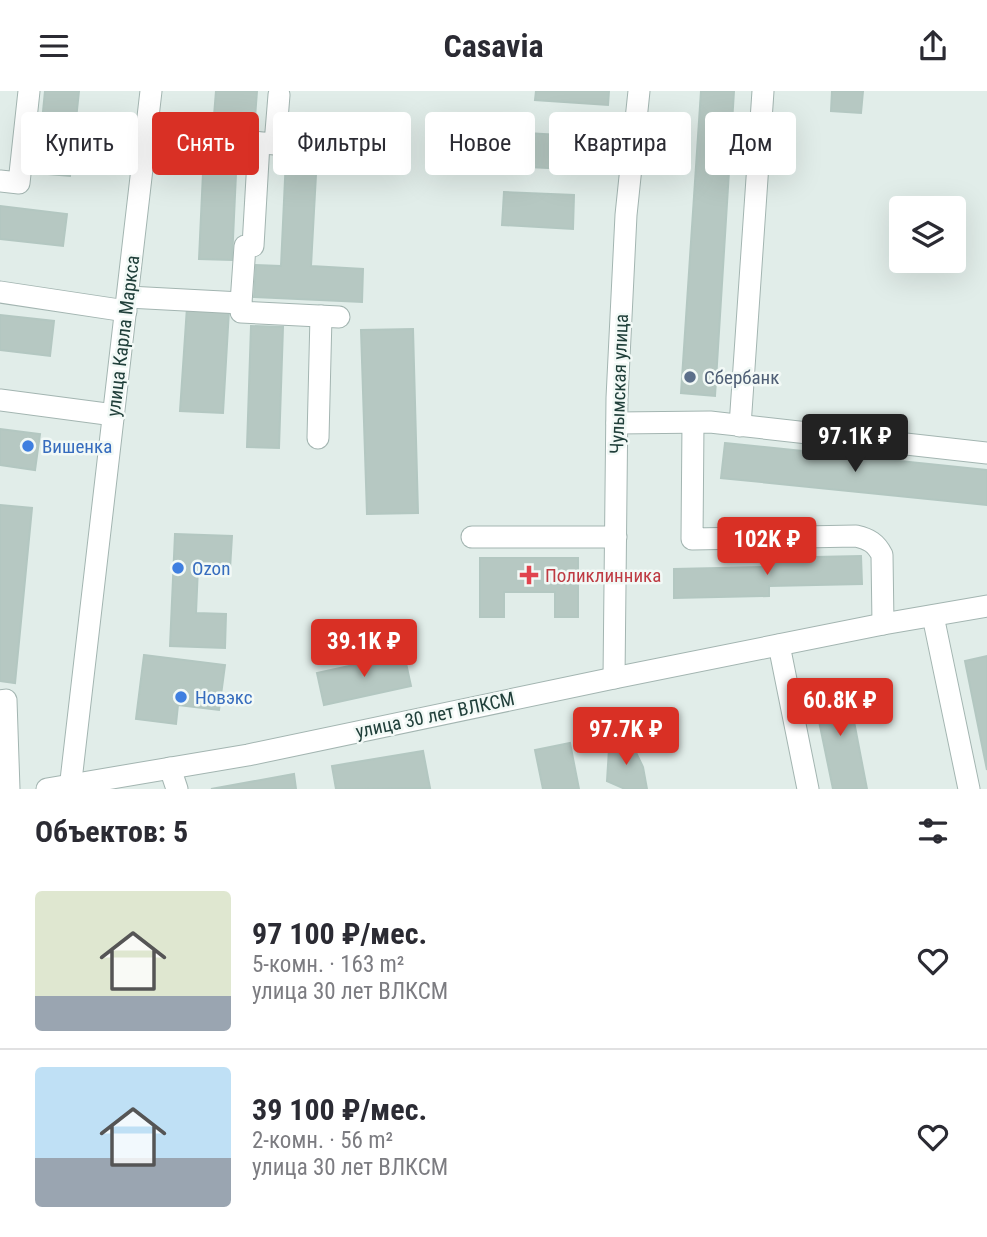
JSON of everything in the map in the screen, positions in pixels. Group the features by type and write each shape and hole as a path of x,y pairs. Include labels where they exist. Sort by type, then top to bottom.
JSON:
{"street":[{"path":"0,181 19,183 29,91"},
{"name":"улица Карла Маркса","path":"71,787 152,91"},
{"name":"Чулымская улица","path":"614,678 617,423 626,215 639,91"},
{"path":"740,426 764,91"},
{"path":"259,143 275,144 279,95"},
{"path":"146,134 152,134"},
{"path":"257,175 253,246 245,246 241,312 330,316 318,438"},
{"path":"0,292 127,304 241,303"},
{"path":"0,400 114,415"},
{"path":"617,423 710,422 987,453"},
{"path":"693,423 692,539 856,536 868,539 877,545 882,555 883,624"},
{"path":"472,537 616,537"},
{"name":"улица 30 лет ВЛКСМ","path":"47,789 247,755 614,678 987,606"},
{"path":"933,615 969,789"},
{"path":"779,645 808,789"},
{"path":"0,701 6,700 9,789"},
{"path":"170,768 177,789"}],"building":[{"path":"45,91 79,91 77,112 43,112"},
{"path":"216,91 257,91 255,112 214,112"},
{"path":"536,91 609,91 608,105 535,100"},
{"path":"701,91 734,91 733,112 705,112 705,175 729,175 715,396 681,393"},
{"path":"832,91 863,91 861,113 831,111"},
{"path":"535,134 549,134 549,168 535,167"},
{"path":"203,175 236,175 232,260 199,259"},
{"path":"285,175 316,175 311,266 363,269 362,302 254,297 256,265 281,266"},
{"path":"504,192 574,195 573,229 502,225"},
{"path":"0,206 67,214 63,246 0,239"},
{"path":"187,307 229,310 223,413 180,411"},
{"path":"0,315 54,321 50,356 0,350"},
{"path":"251,326 283,327 279,448 247,447"},
{"path":"413,329 418,513 367,514 361,330"},
{"path":"0,429 40,434 35,470 0,465"},
{"path":"725,443 987,470 987,505 721,478"},
{"path":"0,505 32,508 15,683 0,681"},
{"path":"175,534 232,536 230,569 198,567 196,613 226,614 225,648 170,646"},
{"path":"861,556 862,584 769,586 769,596 674,598 674,569 767,567 767,558"},
{"name":"Поликлинника","path":"480,558 578,558 578,617 555,617 555,592 504,592 504,617 480,617"},
{"path":"404,654 411,686 324,705 317,673"},
{"path":"144,655 225,665 219,710 178,705 176,724 136,719"},
{"path":"987,656 987,770 965,661"},
{"path":"847,685 867,789 833,789 813,692"},
{"path":"616,738 629,738 643,767 647,789 625,789 607,781 609,749 616,749"},
{"path":"570,743 579,789 543,789 535,750"},
{"path":"423,751 430,788 336,789 332,766"},
{"path":"294,774 296,789 211,789"}],"place":[{"name":"Сбербанк","path":"690,377"},
{"name":"Вишенка","path":"28,446"},
{"name":"Ozon","path":"178,568"},
{"name":"Поликлинника","path":"529,575"},
{"name":"Новэкс","path":"181,697"}]}
